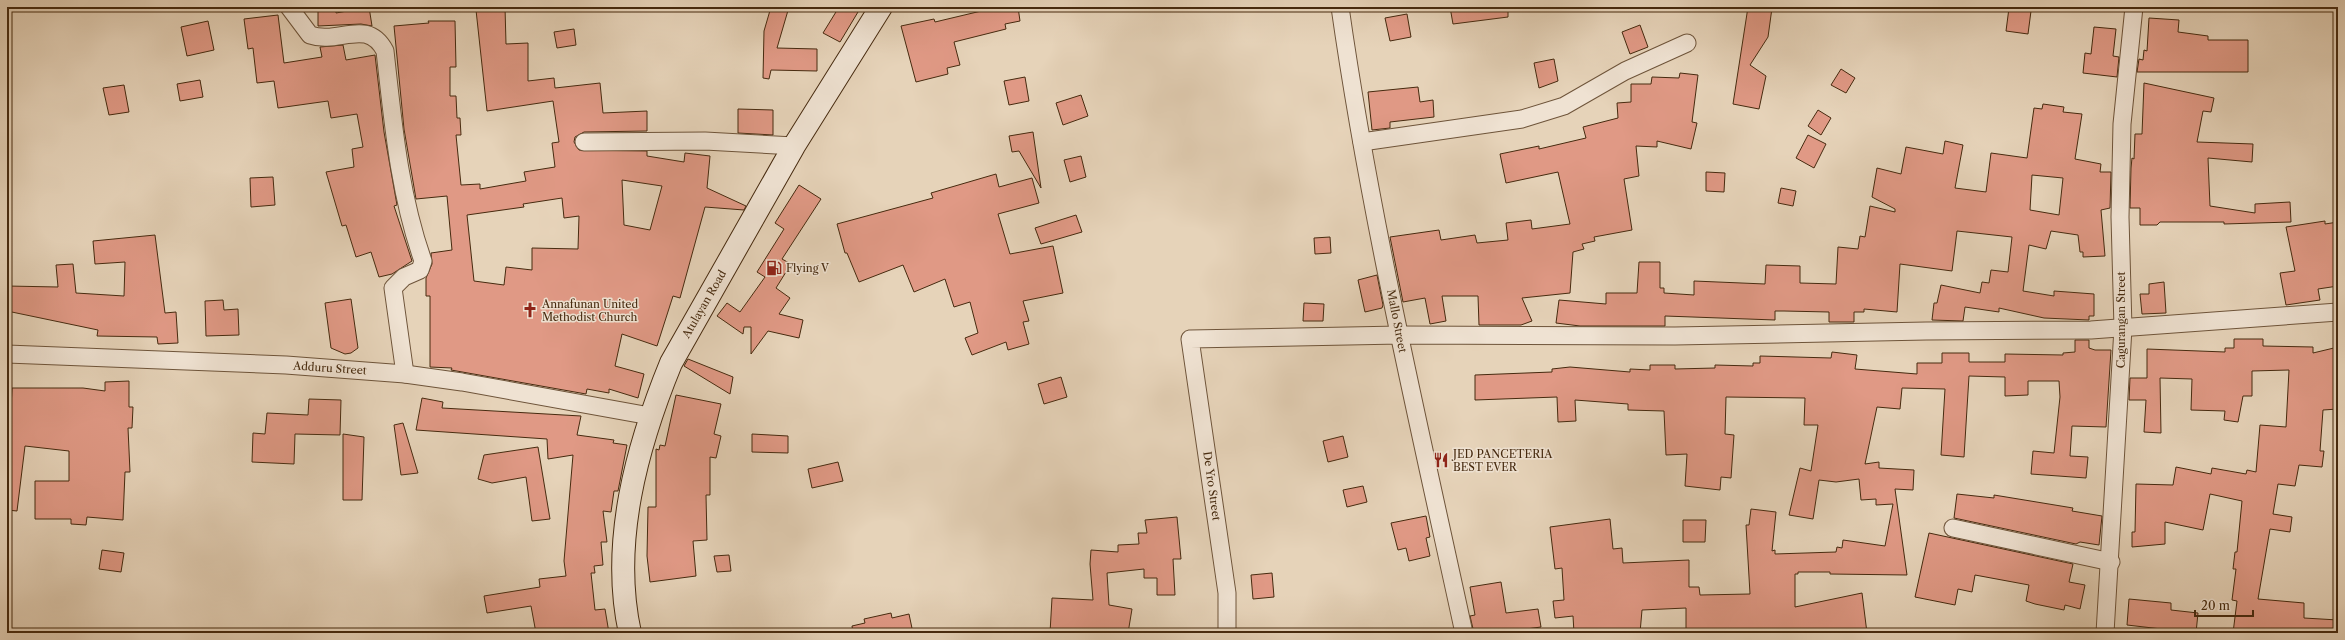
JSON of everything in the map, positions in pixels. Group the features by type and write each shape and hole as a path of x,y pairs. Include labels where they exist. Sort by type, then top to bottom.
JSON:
{"main road":[{"name":"Atulayan Road","path":"630,633 624,573 629,505 650,416 671,363 794,146 881,7"}],"street":[{"path":"289,7 310,35 327,38 368,33 380,41 385,51 394,136 401,178 423,261 420,270 404,278 393,288 405,374"},
{"name":"Mallo Street","path":"1340,7 1362,142 1400,335 1464,633"},
{"name":"Cagurangan Street","path":"2105,633 2111,562 2123,328 2120,218 2122,124 2134,7"},
{"path":"1362,142 1522,119 1557,108 1625,71 1687,42"},
{"path":"584,142 705,141 794,146"},
{"path":"1400,335 1675,336 1926,331 2091,330 2338,312"},
{"name":"De Yro Street","path":"1227,633 1227,593 1190,339 1400,335"},
{"name":"Adduru Street","path":"7,354 278,365 405,374 462,382 650,416"},
{"path":"1952,528 2111,562"}],"building":[{"path":"369,7 372,26 361,24 318,26 318,9 336,9 336,13"},
{"path":"480,7 505,7 506,44 528,43 528,81 554,78 555,88 600,83 603,113 647,111 647,131 584,132 575,137 574,142 579,150 647,151 647,156 684,162 685,153 710,156 707,188 746,206 744,210 705,207 680,298 673,296 657,346 622,334 615,366 644,374 638,398 609,389 609,393 587,389 586,394 451,370 452,368 430,367 430,296 426,296 426,278 432,264 431,253 452,250 447,196 416,199 404,129 394,26 429,23 428,21 455,21 456,67 450,67 450,96 456,96 457,118 460,118 461,135 456,135 461,185 480,184 480,189 526,181 524,172 555,167 552,143 559,142 553,101 487,111 476,10 480,10","holes":["622,180 662,186 650,230 624,225","562,198 564,218 579,216 578,249 532,248 532,270 506,267 504,285 474,281 467,215 524,207 523,204"]},
{"path":"771,7 789,7 777,48 817,49 817,71 771,70 769,79 763,78 764,31"},
{"path":"839,7 861,7 840,42 823,33"},
{"path":"998,7 1018,7 1020,21 1005,24 1006,29 954,42 960,65 947,68 948,74 916,82 901,26 934,19 935,22"},
{"path":"1450,7 1508,7 1508,17 1453,24"},
{"path":"1748,7 1772,8 1768,37 1750,65 1766,76 1759,109 1733,104"},
{"path":"2009,8 2031,11 2028,34 2006,31"},
{"path":"1407,14 1411,37 1390,41 1385,18"},
{"path":"278,15 284,63 322,57 320,47 343,45 346,60 375,55 384,132 397,205 394,206 412,261 392,274 379,277 371,252 356,257 346,225 342,226 326,172 354,167 352,149 363,147 357,114 331,118 328,101 278,108 274,81 257,83 253,48 248,49 244,19"},
{"path":"2149,18 2179,20 2178,32 2208,36 2208,40 2248,40 2248,72 2137,72 2139,59 2143,60 2144,50 2147,51"},
{"path":"208,21 214,50 187,56 181,27"},
{"path":"1640,25 1648,47 1630,54 1622,32"},
{"path":"2094,27 2116,29 2113,56 2119,57 2117,77 2083,73 2085,53 2091,54"},
{"path":"574,29 576,45 557,48 554,32"},
{"path":"1554,59 1558,81 1539,88 1534,63"},
{"path":"1841,69 1855,78 1846,93 1831,85"},
{"path":"1680,73 1698,75 1692,122 1697,123 1691,149 1657,141 1657,147 1636,146 1639,176 1624,179 1632,230 1594,237 1595,241 1582,244 1584,249 1573,252 1570,293 1522,298 1532,321 1521,325 1479,325 1478,296 1442,296 1446,321 1430,324 1425,298 1403,302 1390,237 1439,230 1441,240 1475,235 1477,243 1508,240 1506,223 1531,220 1532,229 1570,224 1558,172 1506,183 1500,154 1539,146 1539,149 1586,138 1583,127 1618,118 1617,103 1631,102 1631,84 1651,84 1652,77 1679,78"},
{"path":"1025,77 1029,101 1009,105 1004,81"},
{"path":"200,80 203,97 180,101 177,84"},
{"path":"2144,83 2214,98 2211,112 2203,111 2197,142 2253,144 2252,162 2208,158 2210,206 2255,213 2255,204 2290,202 2291,222 2224,224 2224,222 2160,222 2157,225 2140,225 2140,208 2130,208 2131,168 2132,158 2134,159 2135,134 2142,134"},
{"path":"124,85 129,112 109,115 103,88"},
{"path":"1418,87 1420,102 1433,100 1434,117 1390,122 1390,128 1372,130 1368,92"},
{"path":"1081,95 1088,116 1063,125 1056,103"},
{"path":"2043,104 2064,107 2063,112 2082,114 2075,159 2101,164 2100,172 2111,172 2110,208 2101,210 2105,256 2083,257 2083,252 2080,252 2078,235 2051,231 2046,249 2029,245 2023,291 2054,296 2054,291 2094,294 2094,316 2089,316 2089,320 2044,318 1999,308 1999,312 1965,307 1963,321 1932,320 1934,303 1937,303 1941,285 1980,293 1982,282 1989,283 1991,270 2008,272 2012,237 1957,231 1952,271 1900,264 1897,312 1864,309 1864,312 1854,312 1854,322 1829,322 1829,312 1775,311 1775,320 1665,316 1665,326 1580,326 1556,323 1559,300 1606,304 1606,293 1637,293 1639,262 1660,262 1660,288 1664,288 1664,293 1694,295 1694,281 1765,284 1766,265 1800,266 1800,283 1836,284 1838,247 1858,249 1860,236 1865,237 1870,206 1895,212 1895,209 1872,197 1877,168 1901,174 1906,147 1943,154 1945,141 1963,145 1955,188 1986,192 1991,153 2027,158 2034,108 2042,109","holes":["2032,175 2063,178 2059,215 2030,210"]},
{"path":"738,109 773,110 773,135 738,133"},
{"path":"1818,110 1831,118 1821,135 1808,126"},
{"path":"1033,132 1041,188 1019,151 1012,152 1009,136"},
{"path":"1808,135 1826,144 1814,168 1796,158"},
{"path":"1081,156 1086,177 1070,182 1064,160"},
{"path":"1706,172 1725,173 1724,192 1706,191"},
{"path":"996,174 999,187 1032,178 1039,203 998,214 1010,254 1053,246 1063,293 1023,301 1029,321 1023,322 1029,344 1008,350 1006,342 972,355 965,338 978,333 970,302 954,307 945,279 914,292 903,265 859,282 847,253 845,253 837,224 933,198 931,193"},
{"path":"273,177 275,205 251,207 250,178"},
{"path":"799,185 821,199 782,259 791,264 776,288 790,298 779,314 803,320 799,338 768,331 751,354 751,327 744,327 743,334 717,316 727,303 740,312 765,277 757,272 784,229 775,223"},
{"path":"1781,188 1796,191 1793,206 1778,203"},
{"path":"1076,215 1082,232 1041,244 1035,228"},
{"path":"2325,221 2325,224 2338,222 2338,286 2318,289 2320,300 2286,305 2280,273 2295,271 2286,227"},
{"path":"155,235 165,313 176,312 178,343 158,344 157,337 97,336 98,330 7,311 7,286 58,287 56,265 73,264 76,293 124,296 125,262 95,264 93,241"},
{"path":"1330,237 1331,253 1315,254 1314,238"},
{"path":"1377,275 1383,305 1382,308 1365,312 1358,280"},
{"path":"2164,282 2166,313 2142,314 2140,294 2149,294 2149,284"},
{"path":"351,299 358,348 351,353 345,354 331,348 325,303"},
{"path":"223,300 224,310 238,309 239,335 206,336 205,301"},
{"path":"1304,303 1324,304 1323,321 1303,321"},
{"path":"2234,339 2263,339 2263,346 2313,347 2313,353 2338,347 2338,409 2323,410 2320,451 2324,451 2322,467 2299,465 2295,486 2278,484 2273,514 2292,517 2290,532 2270,529 2258,599 2304,603 2304,618 2338,620 2338,633 2233,633 2237,601 2232,600 2236,569 2233,569 2235,552 2237,552 2242,501 2210,494 2203,530 2165,522 2165,544 2132,547 2132,532 2135,532 2136,484 2173,485 2176,467 2211,474 2212,468 2246,474 2247,470 2256,472 2260,425 2286,427 2289,370 2252,371 2252,396 2243,396 2238,422 2224,420 2225,411 2191,410 2192,379 2160,378 2161,433 2144,432 2146,400 2129,400 2130,378 2147,378 2147,349 2225,352 2225,348 2234,348"},
{"path":"2075,340 2089,340 2089,348 2095,350 2111,350 2106,427 2072,426 2070,456 2088,457 2086,478 2031,474 2033,451 2054,453 2060,397 2059,381 2028,381 2028,395 2005,396 2005,377 1969,376 1964,457 1941,455 1945,389 1902,388 1900,409 1877,407 1865,464 1879,462 1879,468 1914,470 1913,490 1895,489 1907,575 1830,574 1830,572 1798,572 1798,574 1795,574 1795,607 1862,593 1867,633 1686,633 1686,608 1642,610 1640,633 1574,633 1573,616 1555,618 1553,601 1564,600 1562,568 1555,569 1550,527 1610,519 1613,549 1622,548 1623,563 1689,560 1689,587 1699,587 1700,595 1750,594 1746,525 1749,525 1751,509 1776,512 1772,551 1775,550 1775,554 1836,552 1837,547 1842,548 1843,540 1885,546 1893,504 1876,505 1876,499 1861,500 1859,479 1836,482 1819,480 1813,519 1789,515 1800,468 1811,471 1818,425 1804,425 1805,398 1726,397 1725,434 1734,435 1731,478 1721,477 1720,490 1685,486 1687,454 1666,455 1664,411 1628,410 1628,404 1575,400 1576,421 1558,422 1557,397 1475,400 1475,375 1552,372 1552,369 1570,367 1630,372 1630,369 1650,370 1650,365 1675,365 1675,369 1715,368 1715,365 1753,366 1753,363 1760,363 1760,356 1831,358 1832,352 1857,355 1855,369 1917,374 1917,363 1942,363 1942,353 1969,353 1969,362 2005,362 2005,354 2063,355 2063,353 2075,352"},
{"path":"688,359 733,377 730,394 684,366"},
{"path":"1061,377 1067,397 1044,404 1038,384"},
{"path":"129,381 129,407 133,407 132,428 128,428 130,472 125,472 123,520 87,517 86,525 71,524 71,519 35,519 35,481 69,481 69,451 25,446 17,511 7,510 7,428 10,429 12,388 83,388 105,391 105,382"},
{"path":"676,395 721,404 714,434 721,436 716,458 710,457 710,495 706,495 707,540 693,541 696,576 650,582 647,556 648,507 656,507 656,449 659,450 660,445 665,446"},
{"path":"422,398 443,402 442,408 581,416 577,435 614,440 613,443 627,445 618,491 614,491 611,512 603,511 607,542 601,542 603,565 594,566 595,573 591,573 595,610 605,609 609,633 536,633 531,606 487,613 484,596 540,587 539,579 566,576 564,561 573,455 548,459 547,439 416,430"},
{"path":"309,399 341,400 340,435 295,434 294,464 252,462 253,433 265,434 267,413 308,415"},
{"path":"403,423 418,473 401,475 394,425"},
{"path":"343,434 364,437 362,500 343,500"},
{"path":"752,434 788,436 788,453 752,452"},
{"path":"1343,436 1348,457 1328,462 1323,441"},
{"path":"538,447 550,519 532,521 526,477 492,483 478,479 484,455"},
{"path":"838,462 843,481 812,488 808,469"},
{"path":"1363,486 1367,502 1347,507 1343,490"},
{"path":"1957,494 1994,498 1994,495 2073,508 2072,511 2102,516 2099,545 2080,542 2076,544 1954,518"},
{"path":"1426,516 1430,537 1426,538 1430,556 1409,561 1406,548 1398,550 1391,523"},
{"path":"1177,517 1181,559 1173,559 1175,595 1157,595 1157,578 1144,578 1144,569 1107,573 1109,605 1132,609 1128,633 1050,633 1052,598 1093,600 1090,564 1091,550 1118,552 1118,545 1139,544 1138,533 1147,533 1145,520"},
{"path":"1683,520 1706,520 1705,542 1683,542"},
{"path":"1929,533 2073,564 2069,582 2085,585 2080,609 2065,605 2064,610 2035,604 2026,601 2029,585 1975,575 1972,592 1958,589 1955,605 1915,597"},
{"path":"102,550 124,553 121,572 99,569"},
{"path":"729,555 731,571 717,572 714,556"},
{"path":"1272,573 1274,597 1253,599 1251,575"},
{"path":"1501,582 1506,613 1538,609 1541,627 1496,633 1474,633 1470,616 1475,615 1470,587"},
{"path":"2129,599 2171,603 2171,610 2198,613 2196,633 2127,625"},
{"path":"891,613 892,618 909,614 913,633 853,633 852,626 865,623 864,619"}],"place":[{"name":"Flying V","path":"774,268"},
{"name":"Annafunan United Methodist Church","path":"530,310"},
{"name":"JED PANCETERIA BEST EVER","path":"1441,460"}]}
